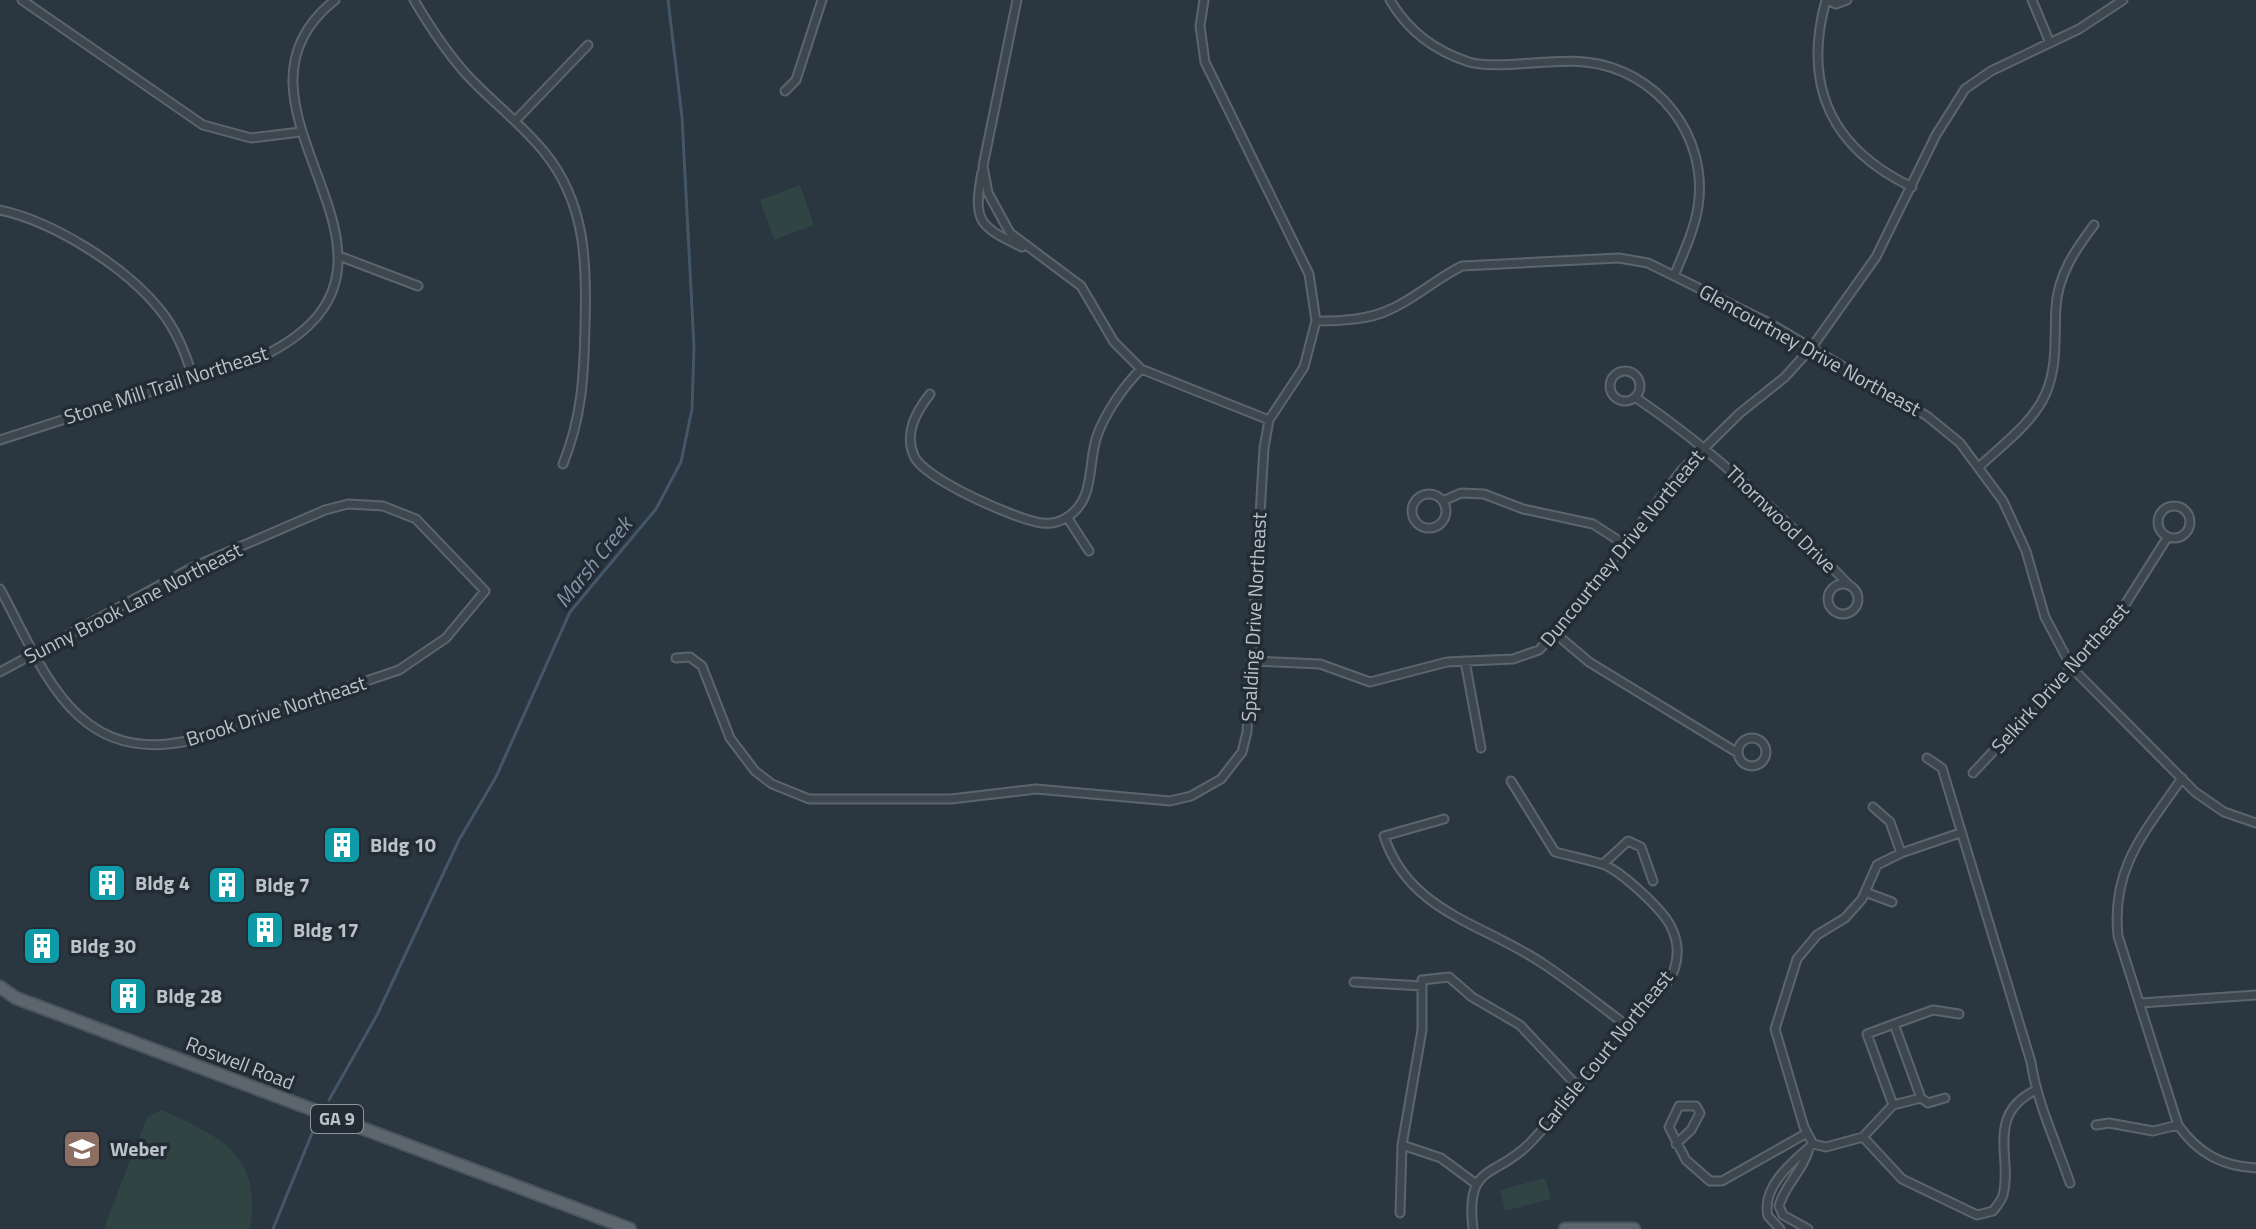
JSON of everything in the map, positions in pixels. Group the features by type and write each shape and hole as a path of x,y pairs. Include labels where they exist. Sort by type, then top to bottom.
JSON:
{"main road":[{"name":"Roswell Road","path":"0,987 16,998"},
{"name":"Roswell Road","path":"0,996 16,998 630,1229"},
{"path":"1565,1229 1634,1229"}],"street":[{"path":"22,0 203,125 251,138 300,132"},
{"name":"Stone Mill Trail Northeast","path":"0,440 267,354 301,333 327,301 339,256 334,214 293,109 295,61 315,20 335,0"},
{"path":"414,0 447,52 545,153 563,179 577,211 584,243 584,392 577,429 563,464"},
{"path":"785,91 796,80 822,0"},
{"path":"1017,0 976,202 981,221 992,233 1031,252"},
{"name":"Spalding Drive Northeast","path":"676,658 690,657 702,666 730,738 755,771 790,793 829,801 951,799 1036,789 1147,802 1191,796 1221,779 1242,752 1247,732 1261,477 1269,420 1304,367 1316,321 1309,274 1205,62 1200,26 1204,0"},
{"path":"1390,0 1417,35 1438,49 1471,62 1570,61 1603,65 1637,78 1666,101 1690,139 1699,183 1694,228 1674,276"},
{"path":"1847,0 1836,4 1827,0 1818,61 1832,117 1863,159 1912,187"},
{"path":"2032,0 2050,43"},
{"name":"Duncourtney Drive Northeast","path":"1253,661 1320,664 1370,682 1447,662 1524,657 1539,650 1556,634 1669,485 1706,446 1785,377 1812,347 1876,257 1936,135 1965,89 1991,71 2050,43 2123,0"},
{"path":"515,121 588,45"},
{"path":"983,166 988,193 1010,233 1031,252 1081,286 1114,342 1141,369 1269,420"},
{"path":"0,210 39,221 61,233 148,295 176,333 193,378"},
{"path":"1980,466 2026,423 2045,395 2056,359 2056,306 2063,273 2076,248 2094,225"},
{"path":"339,256 418,286"},
{"name":"Glencourtney Drive Northeast","path":"1316,321 1343,321 1389,311 1440,276 1462,266 1619,258 1648,263 1812,347 1927,416 1960,443 1980,466 2016,525 2045,617 2072,668 2208,802 2256,823"},
{"path":"930,394 915,419 910,435 914,455 925,471 974,497 1035,521 1052,523 1067,517 1087,497 1093,449 1102,424 1141,369"},
{"name":"Thornwood Drive","path":"1627,371 1635,375 1639,388 1635,397 1626,401 1616,398 1610,390 1614,376 1627,371"},
{"name":"Thornwood Drive","path":"1635,397 1706,446 1849,585"},
{"path":"1443,501 1461,493 1484,494 1523,509 1593,524 1624,544"},
{"path":"1435,494 1443,501 1446,512 1438,526 1422,527 1414,520 1411,510 1419,496 1435,494"},
{"name":"Sunny Brook Lane Northeast","path":"0,672 193,567 325,510 348,504 366,503 400,511 432,532 485,591 466,615"},
{"name":"Selkirk Drive Northeast","path":"2180,507 2188,515 2188,531 2180,538 2167,538 2158,529 2158,518 2164,509 2180,507"},
{"path":"1067,517 1089,551"},
{"name":"Selkirk Drive Northeast","path":"1973,773 2129,603 2167,538"},
{"path":"1840,585 1849,585 1856,592 1858,602 1848,613 1838,612 1829,602 1830,593 1840,585"},
{"name":"Brook Drive Northeast","path":"0,589 59,698 89,726 128,743 171,745 399,670 446,638 466,615"},
{"path":"1556,634 1589,662 1738,753"},
{"path":"1465,661 1481,748"},
{"path":"1927,758 1942,768 2031,1062 2034,1091 2044,1108 2070,1183"},
{"path":"2182,778 2132,849 2118,889 2118,936 2178,1125 2199,1150 2213,1159 2256,1168"},
{"name":"Carlisle Court Northeast","path":"1476,1184 1486,1172 1527,1146 1578,1087 1626,1025 1674,973 1678,946 1671,925 1647,898 1603,864 1555,852 1511,781"},
{"path":"1873,807 1890,822 1901,853"},
{"path":"1444,819 1384,836 1392,861 1405,880 1450,913 1540,961 1626,1025"},
{"path":"1808,1229 1783,1215 1779,1206 1784,1190 1807,1158 1811,1146 1775,1029 1797,959 1817,935 1845,918 1865,892 1877,865 1901,853 1960,833"},
{"path":"1603,864 1628,841 1641,847 1653,881"},
{"path":"1865,892 1892,902"},
{"path":"1400,1213 1402,1145 1422,1030 1422,980 1449,977 1472,997 1520,1025 1578,1087"},
{"path":"1354,982 1422,986"},
{"path":"2141,1003 2256,995"},
{"path":"1893,1105 1867,1034 1933,1010 1959,1014"},
{"path":"1894,1024 1921,1098 1928,1103 1945,1098"},
{"path":"1863,1137 1902,1179 1977,1215 1993,1211 2003,1196 2002,1146 2009,1113 2034,1091"},
{"path":"1780,1229 1768,1216 1768,1198 1787,1166 1811,1146 1826,1147 1863,1137 1893,1105 1921,1098"},
{"path":"1676,1144 1696,1123 1700,1113 1696,1106 1679,1106 1669,1127 1676,1144 1703,1178 1722,1181 1807,1133"},
{"path":"2096,1125 2109,1123 2153,1131 2178,1125"},
{"path":"1402,1145 1441,1158 1476,1184 1470,1202 1473,1229"}],"green space":[{"path":"800,185 814,225 774,240 760,200"},
{"path":"162,1110 219,1140 233,1152 250,1183 250,1229 106,1229 147,1117"},
{"path":"1545,1178 1551,1199 1505,1211 1500,1190"}],"waterway":[{"name":"Marsh Creek","path":"329,1100 377,1015 459,840 496,777 570,612 656,509 681,462 692,409 694,347 682,117 668,0"},
{"path":"273,1229 315,1126"}],"place":[{"name":"Bldg 10","path":"342,845"},
{"name":"Bldg 4","path":"107,883"},
{"name":"Bldg 7","path":"227,885"},
{"name":"Bldg 17","path":"265,930"},
{"name":"Bldg 30","path":"42,946"},
{"name":"Bldg 28","path":"128,996"},
{"name":"Weber","path":"82,1149"}]}
